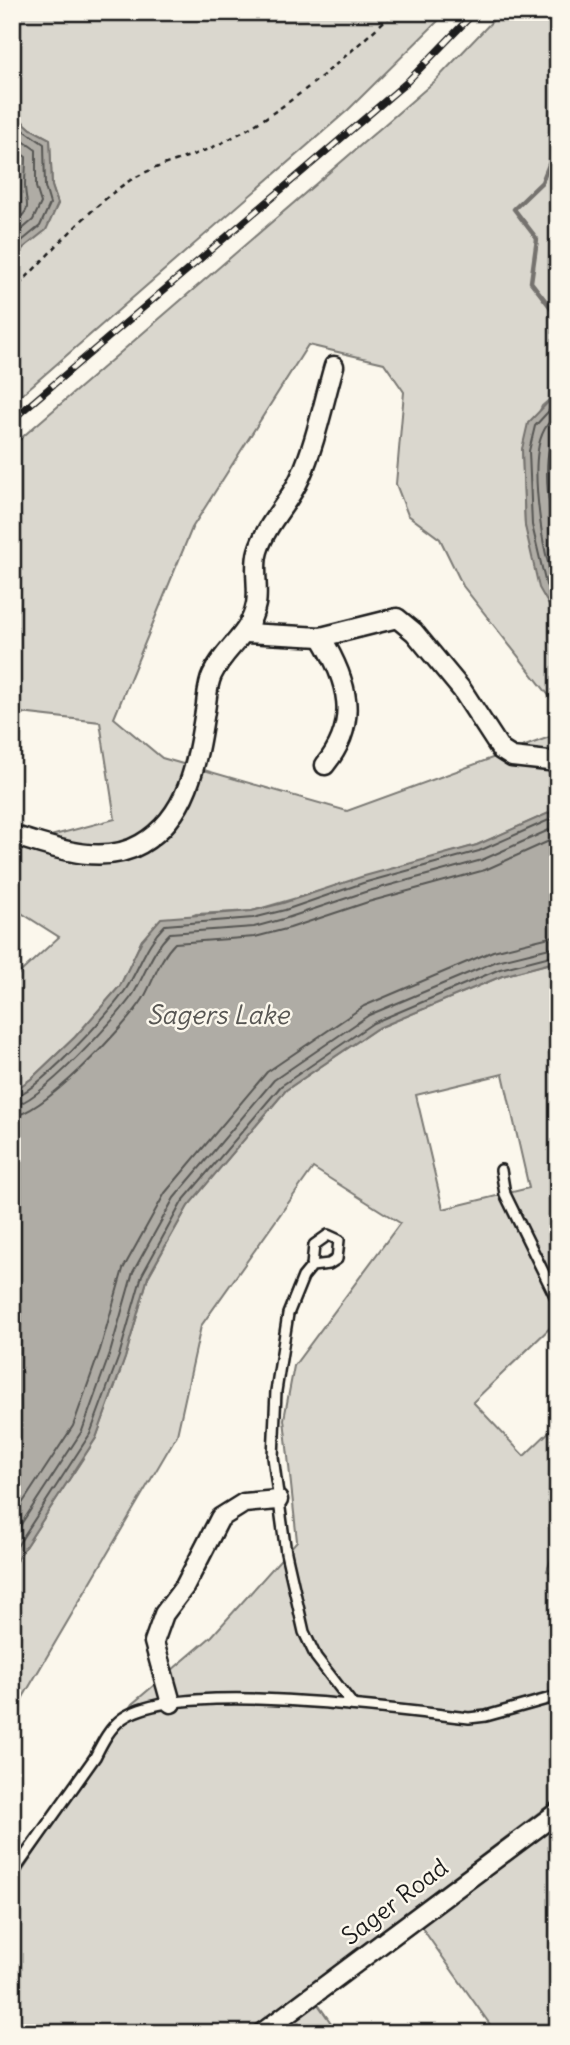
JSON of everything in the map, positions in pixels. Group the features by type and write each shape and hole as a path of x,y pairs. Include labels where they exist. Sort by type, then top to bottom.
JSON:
{"street":[{"path":"12,835 78,854 106,854 139,846 161,830 179,806 195,771 211,677 228,647 246,633 256,603 258,552 298,482 312,450 334,366"},
{"path":"246,633 321,637 397,618 414,632 461,690 501,750 512,757 558,761"},
{"path":"321,637 340,668 345,686 345,730 340,747 325,765"},
{"path":"171,1703 154,1642 164,1614 185,1586 220,1518 244,1503 278,1500"},
{"name":"Sager Road","path":"262,2033 558,1812"}],"lane":[{"path":"501,1170 505,1194 558,1302"},
{"path":"312,1266 303,1277 288,1314 276,1391 273,1457 286,1553 304,1632 316,1657 353,1705"},
{"path":"12,1874 95,1756 104,1738 123,1718 151,1706 203,1700 353,1705 469,1718 486,1716 558,1696"}],"path":[{"path":"12,292 119,188 154,168 211,148 263,120 306,90 394,12"}],"shaded area":[{"path":"12,12 447,12 348,110 12,403 12,257 20,252 58,204 52,186 50,139 31,129 12,112"},
{"path":"501,12 558,12 558,392 542,406 522,449 525,526 558,621 558,707 463,586 440,539 408,515 396,484 404,392 384,363 308,345 192,528 114,718 162,758 347,811 558,734 558,809 477,845 252,911 196,914 142,940 120,986 75,1037 31,1079 12,1092 12,980 59,937 12,907 12,829 43,838 115,819 100,722 12,712 12,446 435,81"},
{"path":"558,961 558,1328 554,1324 473,1402 524,1456 558,1423 558,1540 547,1571 558,1575 558,1798 246,2033 12,2033 12,1887 132,1704 212,1636 297,1541 284,1419 294,1366 400,1223 313,1168 201,1326 177,1435 12,1716 12,1567 96,1438 125,1358 148,1277 188,1206 286,1090 376,1029 502,976","holes":["503,1074 529,1188 443,1209 416,1095"]},
{"path":"558,1824 558,2033 496,2033 420,1925"},
{"path":"315,2000 338,2033 277,2033"}],"water":[{"path":"12,112 31,129 50,139 52,186 58,204 46,230 12,257"},
{"path":"558,392 558,621 539,588 525,526 522,449 528,423"},
{"name":"Sagers Lake","path":"558,809 558,961 502,976 376,1029 286,1090 188,1206 148,1277 125,1358 96,1438 12,1567 12,1092 31,1079 75,1037 120,986 142,940 161,918 252,911 283,903 361,877 477,845"}],"waterway":[{"path":"552,12 558,17"},
{"path":"558,142 542,182 514,209 537,239 531,282 558,317"}],"railway":[{"path":"12,420 406,83 475,12"}]}
